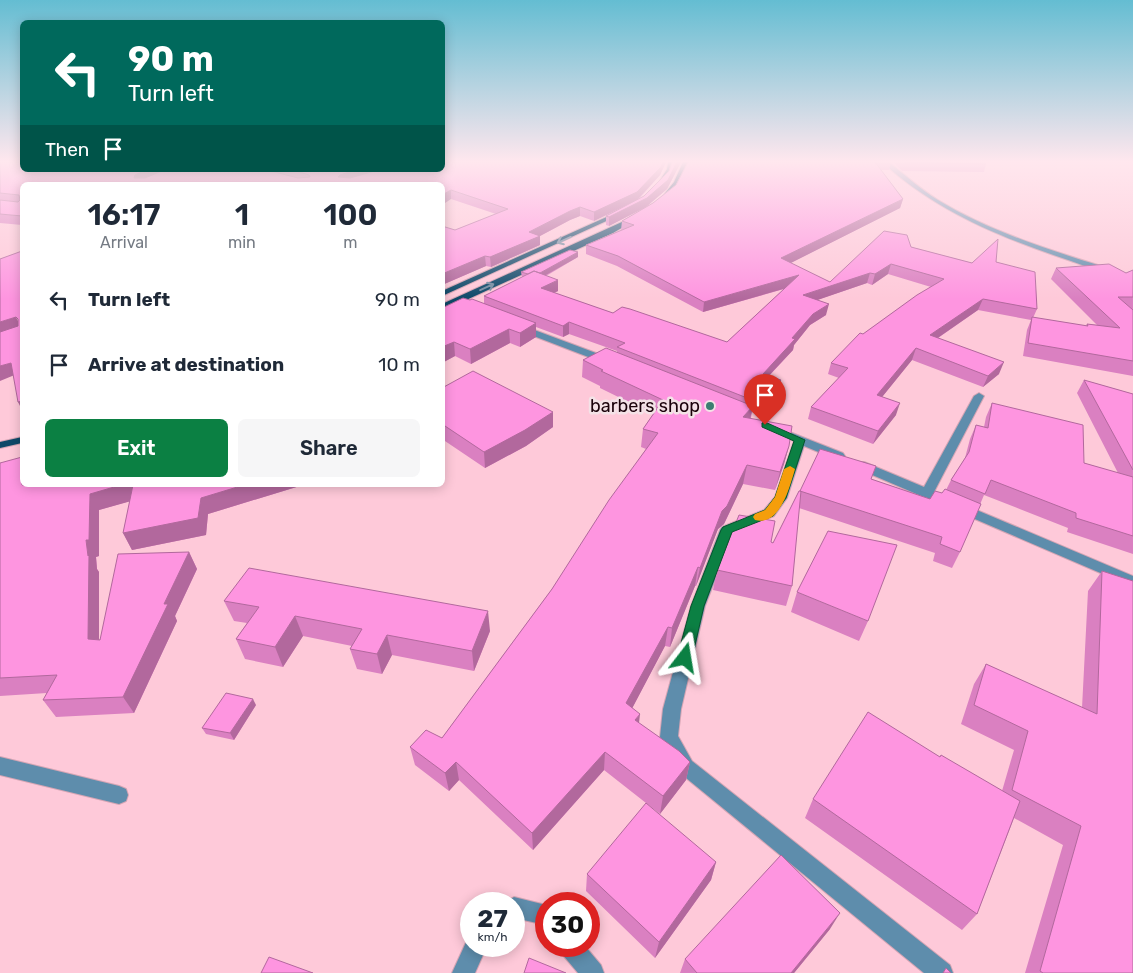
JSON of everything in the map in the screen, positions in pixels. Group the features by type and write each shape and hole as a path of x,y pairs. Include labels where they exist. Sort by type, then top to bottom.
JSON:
{"main road":[{"path":"445,293 580,233 632,207"},
{"path":"445,306 643,214"},
{"path":"0,445 20,440"}],"street":[{"path":"947,207 974,222 1066,257 1133,278"},
{"path":"456,301 473,308"},
{"path":"507,322 615,363"},
{"path":"927,493 979,396"},
{"path":"765,425 1133,582"},
{"path":"800,440 780,498 769,513 727,530 698,606 672,709 669,736 686,767 942,973"},
{"path":"2,770 119,795"},
{"path":"463,973 471,957"},
{"path":"579,957 593,973"}],"building":[{"path":"0,207 20,207 20,216 0,214"},
{"path":"503,207 579,207 529,232 540,236 490,257 485,256 445,273 445,227 455,230 508,209"},
{"path":"581,207 604,207 594,212"},
{"path":"622,207 628,207 609,217 606,216"},
{"path":"645,207 886,207 781,258 830,282 884,231 907,235 911,247 972,263 998,239 996,262 1035,272 1037,309 983,299 930,335 1004,362 988,376 916,348 877,395 900,403 878,431 811,407 848,368 831,363 860,333 863,334 917,295 944,279 891,264 875,274 870,273 803,295 829,304 813,314 792,338 795,339 763,374 781,380 760,403 617,347 625,343 569,322 563,326 484,296 534,271 558,280 541,288 613,313 622,307 630,309 727,342 799,275 704,302 618,256 586,245 634,225 622,221"},
{"path":"570,250 578,252 540,273 534,271 528,274 521,272"},
{"path":"20,252 20,402 18,402 11,363 0,366 0,332 18,326 18,319 16,317 0,322 0,259"},
{"path":"1109,264 1126,273 1133,270 1133,297 1118,297 1133,310 1133,361 1028,343 1032,317 1088,326 1087,324 1120,328 1056,268"},
{"path":"463,298 472,299 536,323 520,333 509,329 470,349 454,342 445,346 445,307"},
{"path":"606,348 753,406 743,417 792,426 789,446 780,472 747,465 727,506 722,511 700,568 698,567 672,628 668,627 626,703 640,714 635,720 679,751 690,762 663,796 605,752 532,833 456,762 445,773 410,747 426,730 442,738 552,589 609,500 658,433 643,429 663,400 601,371 603,370 583,360"},
{"path":"473,371 553,412 525,430 484,452 445,426 445,386"},
{"path":"1084,380 1133,394 1133,470"},
{"path":"992,403 1083,425 1084,463 1133,477 1133,536 1076,518 1076,513 991,480 985,494 951,480 969,452 976,425 988,428"},
{"path":"820,449 876,466 871,479 930,499 935,491 942,493 945,489 981,504 960,552 940,544 942,537 800,491"},
{"path":"20,458 20,487 114,487 90,494 89,540 86,540 89,555 88,639 100,640 118,554 189,552 164,604 168,604 123,697 43,700 57,675 0,678 0,463"},
{"path":"133,487 237,487 201,498 198,518 123,533"},
{"path":"799,491 801,491 792,586 717,570 739,515 775,521 771,542 773,543"},
{"path":"828,531 897,545 868,621 797,592"},
{"path":"249,568 488,611 472,651 387,635 377,654 350,649 362,629 295,616 275,647 236,639 259,607 224,601"},
{"path":"1102,571 1133,581 1133,973 1043,973 1040,971 1081,826 1012,790 1028,731 974,705 986,664 1097,714"},
{"path":"226,693 253,699 230,733 202,728"},
{"path":"868,712 940,757 941,755 1020,801 977,914 813,799"},
{"path":"646,803 716,862 659,942 587,874"},
{"path":"781,855 840,913 791,973 697,973 685,959"},
{"path":"269,957 313,973 261,973"},
{"path":"529,958 566,973 524,973"},
{"path":"946,968 951,973 943,973"}],"slow traffic":[{"path":"759,517 769,513 780,498 790,469"}],"place":[{"name":"barbers shop","path":"710,406"}],"route":[{"path":"685,658 698,606 727,530 769,513 780,498 800,440 765,425"}]}
